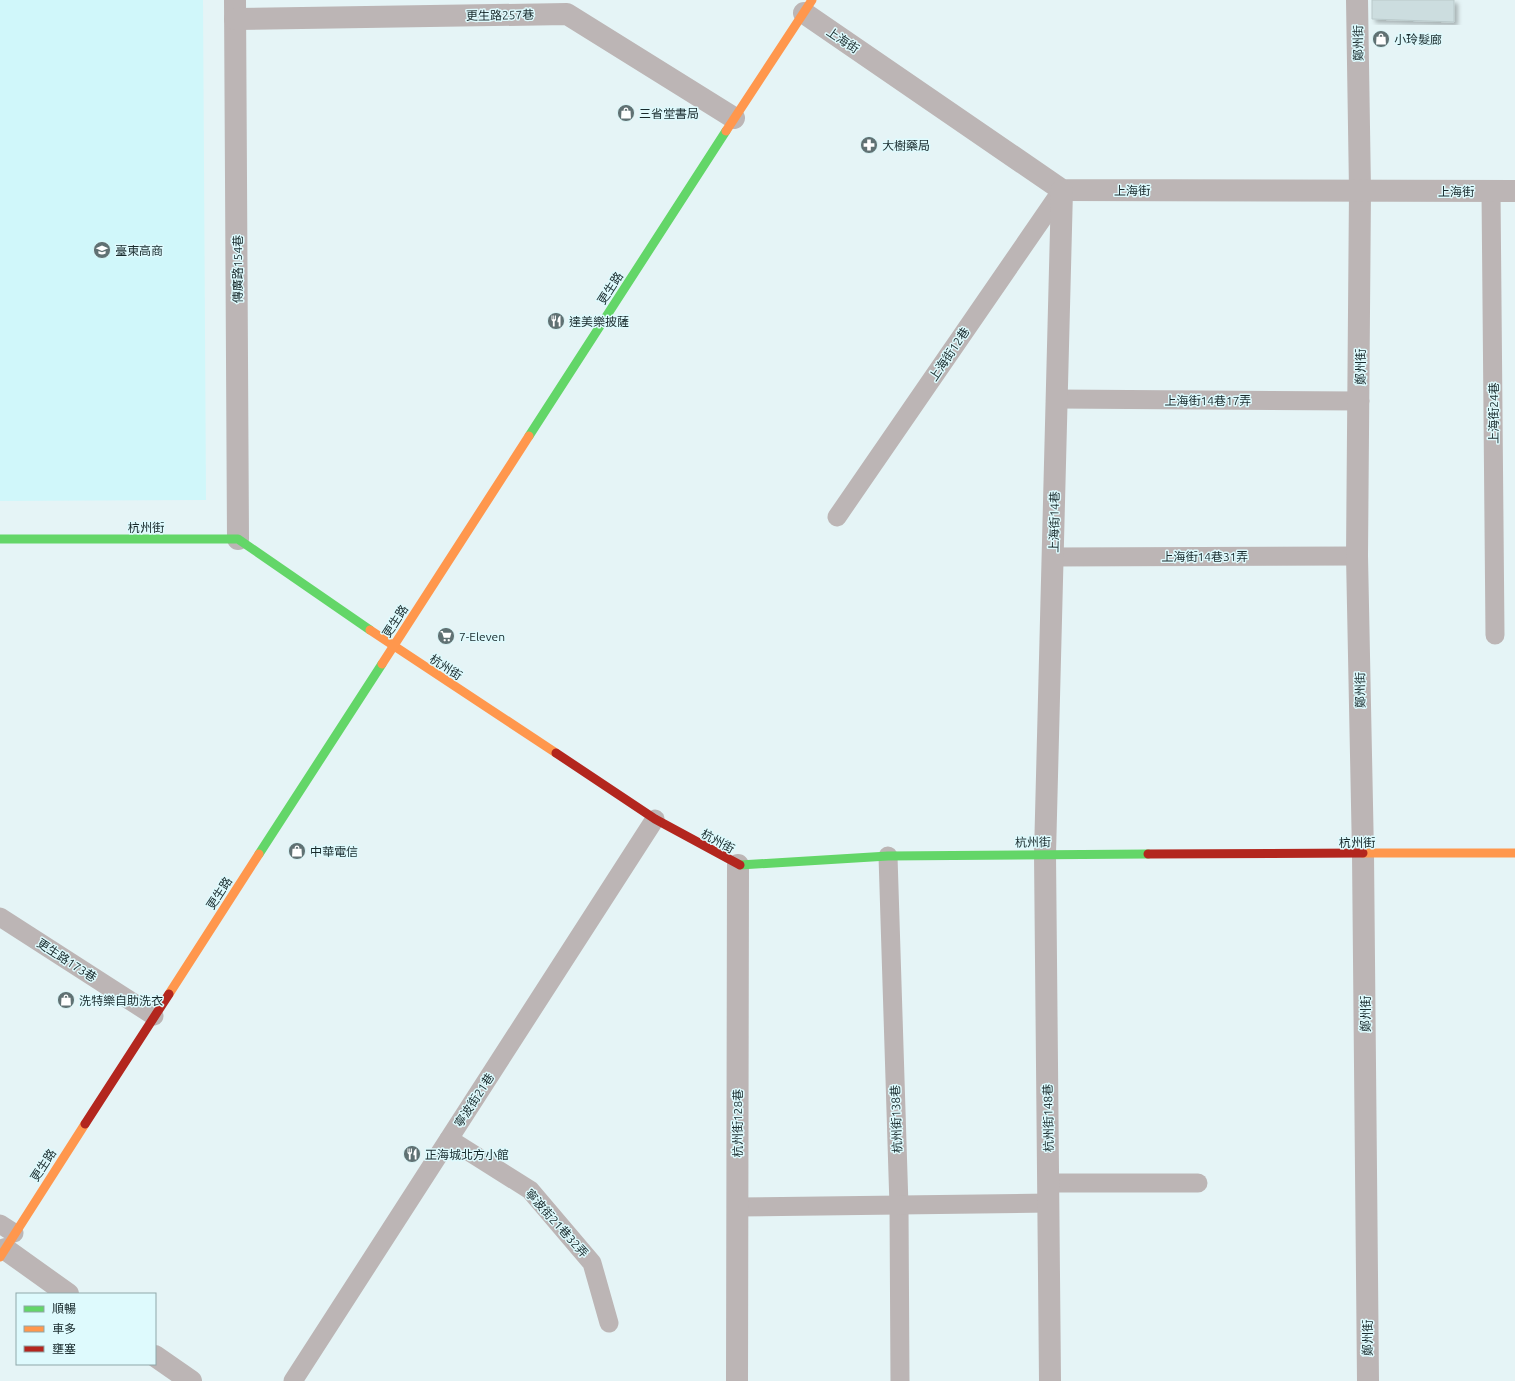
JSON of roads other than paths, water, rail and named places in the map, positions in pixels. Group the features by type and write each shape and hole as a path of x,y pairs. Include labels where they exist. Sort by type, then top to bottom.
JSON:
{"street":[{"name":"鄭州街","path":"1357,0 1360,190 1358,556 1364,854 1368,1381"},
{"name":"更生路257巷","path":"235,10 567,7 734,118"},
{"name":"上海街","path":"808,7 1062,190 1515,191"},
{"name":"更生路","path":"5,1241 154,1016 734,118 808,7"},
{"name":"傳廣路154巷","path":"235,10 238,539"},
{"name":"上海街14巷","path":"1045,854 1062,190"},
{"name":"杭州街","path":"0,539 238,539 393,646 655,819 738,865 888,856 1045,854 1515,853"},
{"name":"杭州街148巷","path":"1045,854 1050,1381"},
{"name":"杭州街128巷","path":"737,1381 738,865"},
{"path":"5,1241 67,1293"},
{"path":"156,1357 191,1381"}],"lane":[{"name":"上海街12巷","path":"837,517 1062,190"},
{"name":"上海街24巷","path":"1491,191 1495,635"},
{"name":"上海街14巷17弄","path":"1057,399 1360,401"},
{"name":"上海街14巷31弄","path":"1053,556 1358,556"},
{"name":"寧波街21巷","path":"293,1381 655,819"},
{"name":"杭州街138巷","path":"888,856 899,1206 900,1381"},
{"name":"更生路173巷","path":"0,917 154,1016"},
{"name":"寧波街21巷32弄","path":"449,1138 530,1190 592,1263 609,1323"},
{"path":"737,1207 899,1206 1049,1193 1198,1183"}],"place":[{"name":"小玲髮廊","path":"1381,39"},
{"name":"三省堂書局","path":"626,113"},
{"name":"大樹藥局","path":"869,145"},
{"name":"臺東高商","path":"102,250"},
{"name":"達美樂披薩","path":"556,321"},
{"name":"7-Eleven","path":"446,636"},
{"name":"中華電信","path":"297,851"},
{"name":"洗特樂自助洗衣","path":"66,1000"},
{"name":"正海城北方小館","path":"412,1154"}]}
